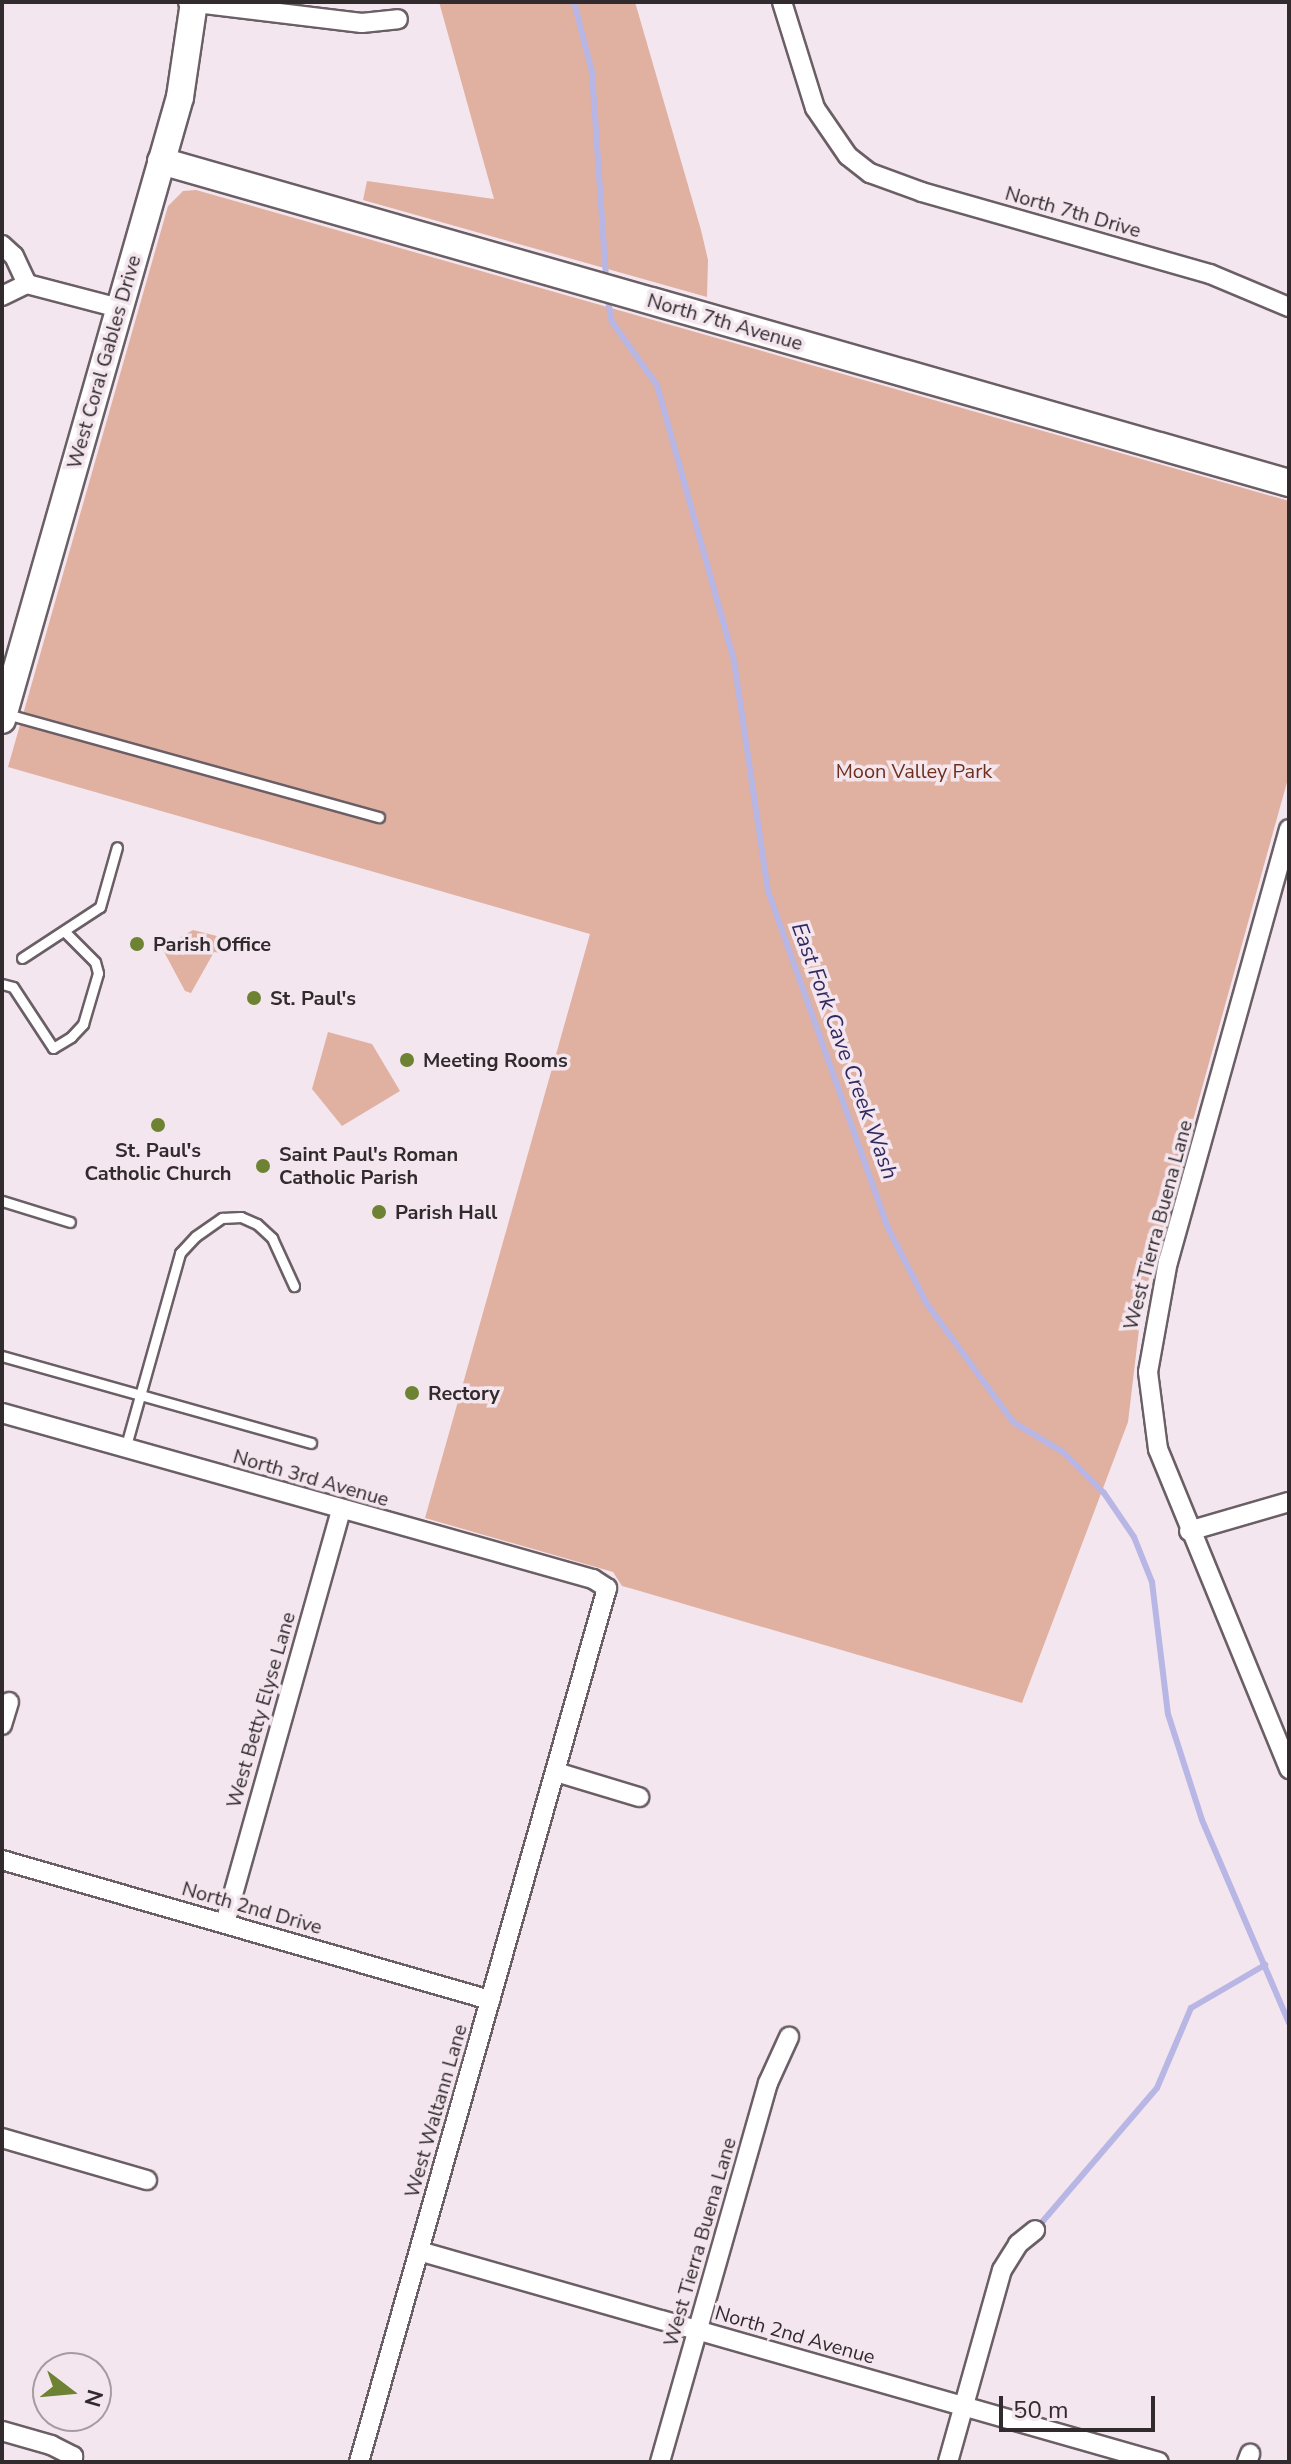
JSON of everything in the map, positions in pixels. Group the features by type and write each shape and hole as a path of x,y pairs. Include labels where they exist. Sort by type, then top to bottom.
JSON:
{"street":[{"path":"192,2 362,23 398,19"},
{"name":"West Coral Gables Drive","path":"3,716 186,69 192,2"},
{"name":"North 7th Drive","path":"782,2 815,108 848,156 895,184 1210,274 1289,307"},
{"name":"North 7th Avenue","path":"161,161 1289,483"},
{"path":"2,245 14,256 27,284"},
{"path":"2,296 27,284 119,308"},
{"name":"West Tierra Buena Lane","path":"1281,1724 1231,1629 1189,1531 1152,1422 1149,1344 1286,850 1289,829"},
{"name":"North 3rd Avenue","path":"2,1413 593,1579 607,1588"},
{"path":"1189,1531 1289,1502"},
{"name":"West Betty Elyse Lane","path":"225,1923 341,1510"},
{"name":"West Waltann Lane","path":"359,2462 607,1588"},
{"path":"2,1725 9,1702"},
{"path":"1281,1724 1289,1769"},
{"path":"556,1772 639,1797"},
{"name":"North 2nd Drive","path":"2,1860 490,2000"},
{"name":"West Tierra Buena Lane","path":"660,2462 768,2083 789,2037"},
{"path":"2,2138 147,2180"},
{"path":"948,2462 1002,2270 1018,2244 1035,2230"},
{"name":"North 2nd Avenue","path":"419,2251 1159,2462"},
{"path":"2,2431 73,2459"}],"lane":[{"path":"3,716 379,817"},
{"path":"22,958 100,907 117,847"},
{"path":"2,984 13,987 53,1048 71,1037 83,1024 98,973 95,962 65,932"},
{"path":"2,1201 70,1222"},
{"path":"125,1449 180,1253 211,1223 241,1217 272,1238 294,1286"},
{"path":"2,1356 311,1443"}],"green space":[{"path":"439,2 635,2 701,230 708,260 707,297 363,200 367,181 494,199"},
{"name":"Moon Valley Park","path":"196,190 1289,501 1289,775 1142,1304 1128,1422 1022,1703 622,1586 613,1572 425,1518 590,934 8,767 168,206 183,191"},
{"path":"193,930 225,938 222,953 214,952 191,993 185,991 162,948"},
{"path":"328,1032 372,1044 400,1091 342,1126 312,1089"}],"waterway":[{"name":"East Fork Cave Creek Wash","path":"574,2 592,72 606,280"},
{"name":"East Fork Cave Creek Wash","path":"607,295 612,322 657,385 734,661 768,891 887,1226 927,1304 1013,1422 1063,1452 1104,1493 1134,1537 1152,1582 1168,1714 1202,1820 1289,2023"},
{"path":"1037,2228 1157,2088 1191,2008 1265,1965"}],"place":[{"name":"Parish Office","path":"137,944"},
{"name":"St. Paul's","path":"254,998"},
{"name":"Meeting Rooms","path":"407,1060"},
{"name":"St. Paul's Catholic Church","path":"158,1125"},
{"name":"Saint Paul's Roman Catholic Parish","path":"263,1166"},
{"name":"Parish Hall","path":"379,1212"},
{"name":"Rectory","path":"412,1393"}]}
